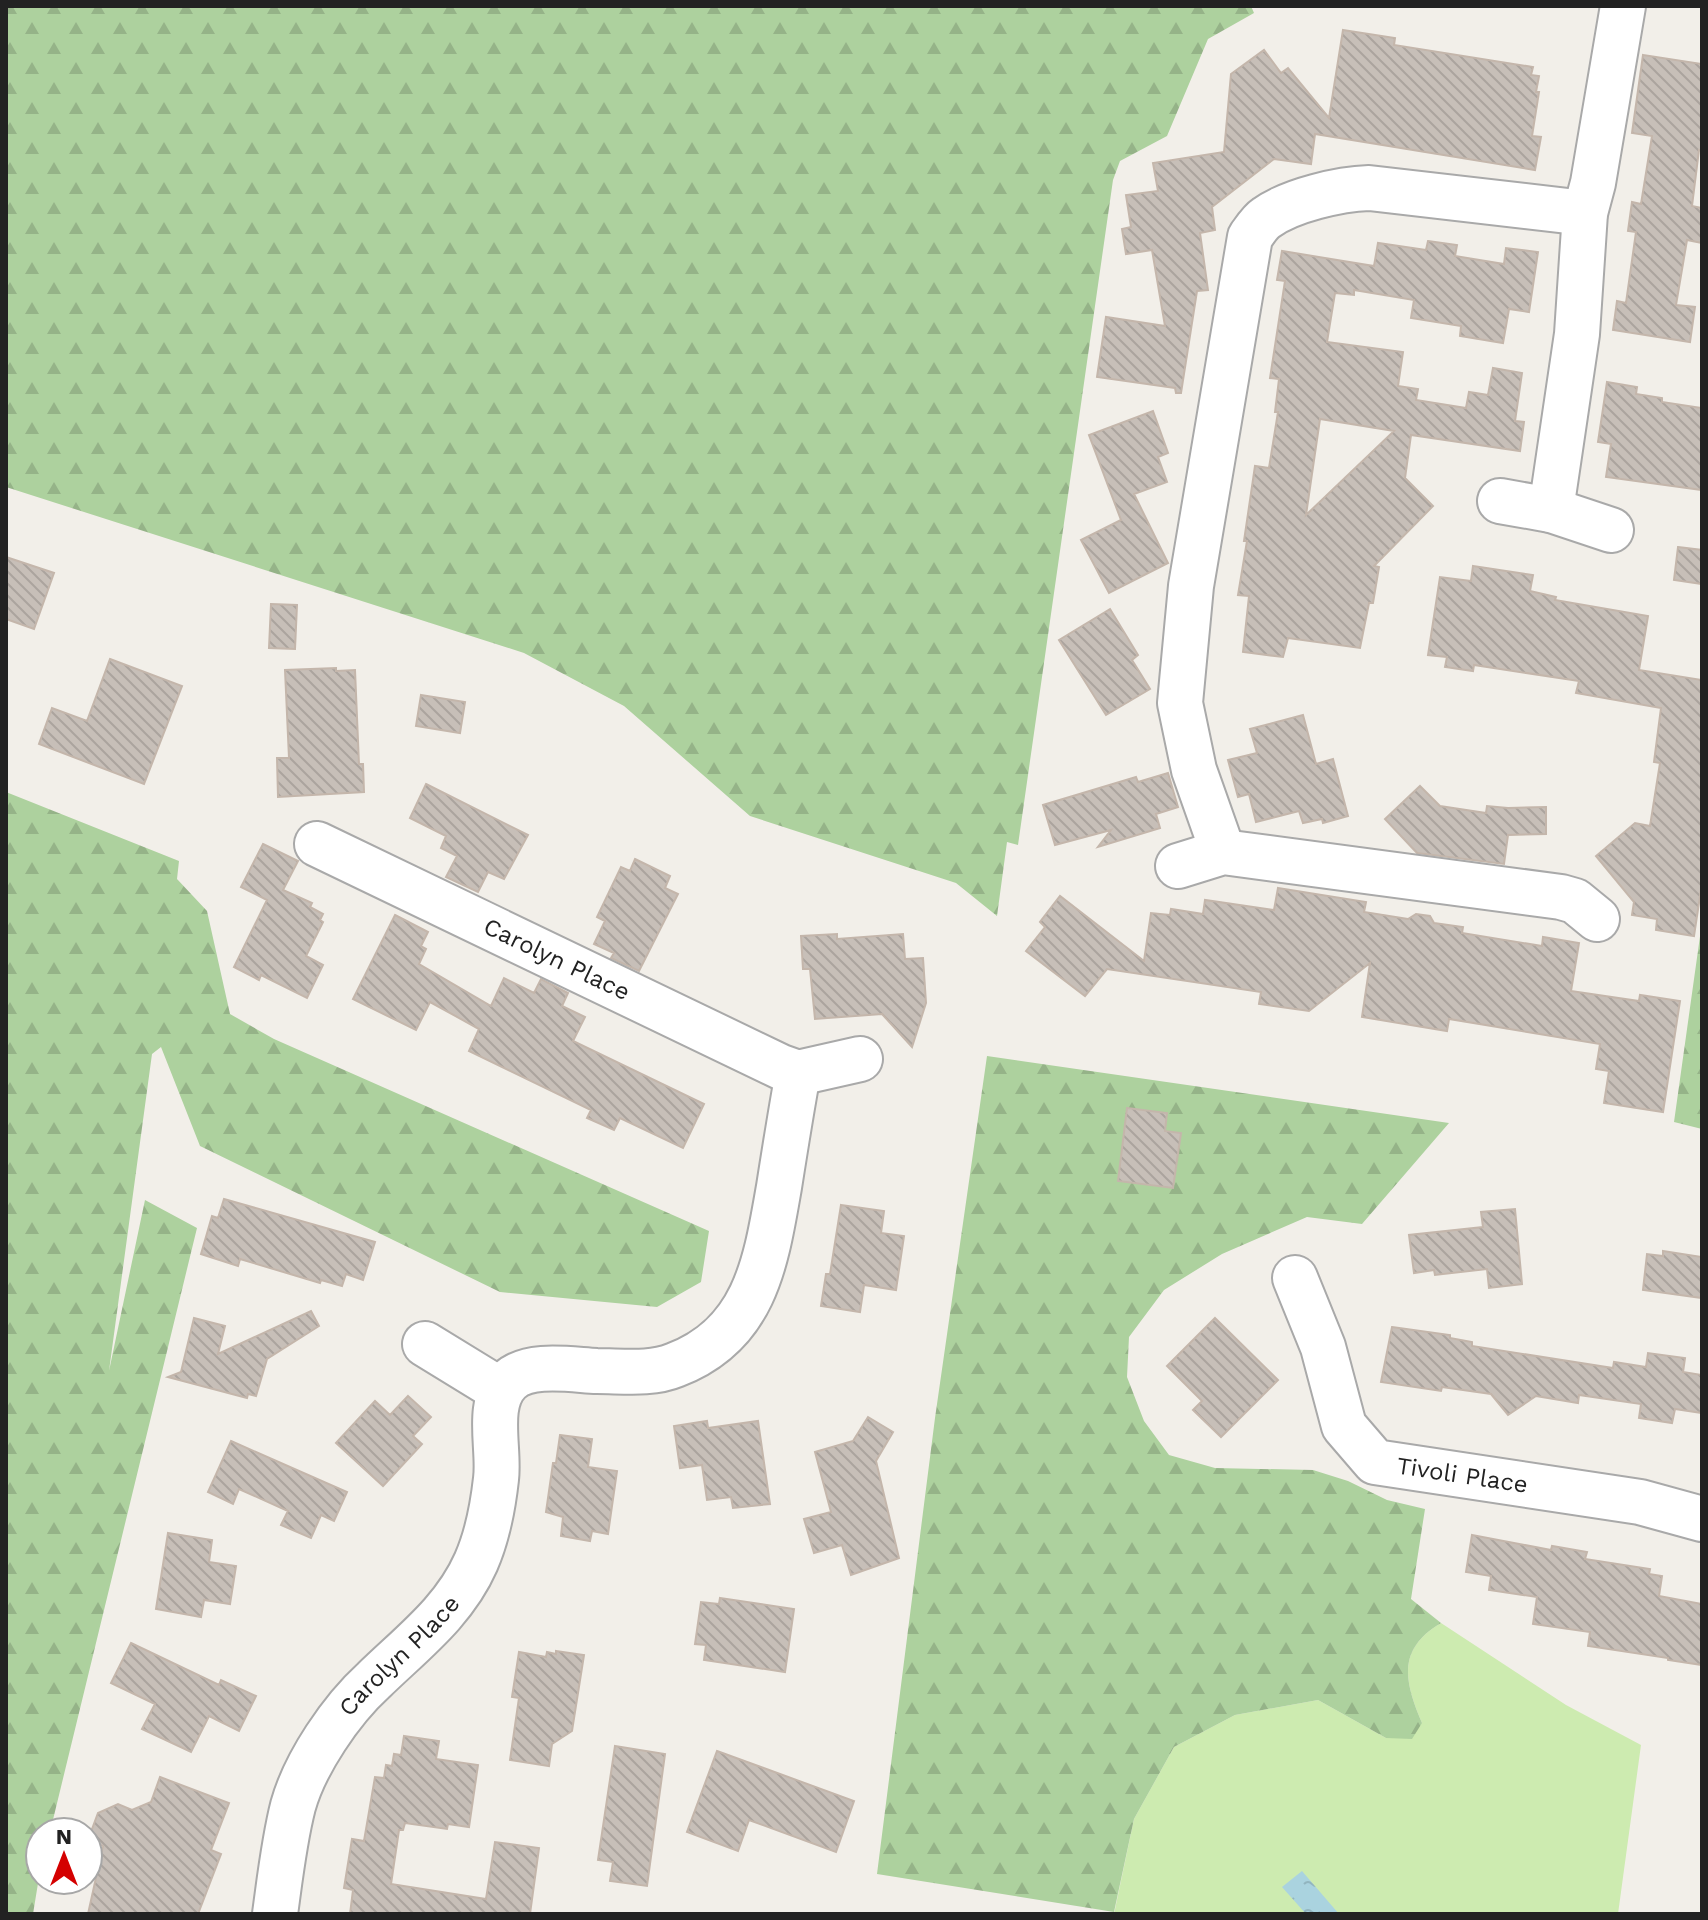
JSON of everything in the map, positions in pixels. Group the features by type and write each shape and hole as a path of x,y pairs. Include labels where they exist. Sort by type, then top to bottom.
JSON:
{"street":[{"path":"1551,510 1577,334 1585,213 1593,183 1623,6"},
{"path":"1223,852 1194,770 1180,703 1191,586 1250,237 1264,219 1283,208 1348,189 1369,188 1585,213"},
{"path":"1500,501 1551,510 1611,530"},
{"name":"Carolyn Place","path":"317,844 756,1056 798,1073"},
{"path":"1178,866 1223,852 1482,903 1561,897 1575,901 1597,919"},
{"path":"425,1344 500,1390 513,1377 532,1370 649,1371 675,1365 725,1334 751,1297 763,1266 798,1073 860,1059"},
{"name":"Tivoli Place","path":"1295,1278 1323,1347 1344,1426 1375,1462 1640,1502 1702,1519"},
{"name":"Carolyn Place","path":"275,1914 294,1804 314,1760 337,1722 372,1681 436,1623 459,1593 477,1560 496,1478 495,1412 500,1390"}],"green space":[{"path":"6,6 1251,6 1254,13 1208,39 1167,136 1120,161 1113,180 1018,845 1007,842 997,916 956,883 750,816 624,706 524,653 6,487"},
{"path":"6,792 179,861 177,879 207,911 230,1014 274,1039 709,1231 701,1282 657,1307 500,1292 200,1146 161,1047 152,1054 109,1371 145,1200 197,1228 54,1816 24,1816 24,1896 36,1896 33,1914 6,1914"},
{"path":"1702,922 1702,1129 1674,1122"},
{"path":"987,1056 1449,1123 1362,1224 1307,1217 1222,1254 1164,1290 1129,1337 1127,1377 1144,1421 1169,1455 1215,1468 1313,1470 1348,1481 1387,1500 1425,1509 1411,1599 1441,1623 1417,1644 1408,1667 1411,1693 1422,1723 1412,1739 1386,1738 1318,1700 1235,1715 1174,1747 1134,1819 1114,1912 877,1874 935,1418"},
{"path":"1441,1623 1566,1705 1641,1745 1618,1914 1114,1914 1134,1819 1174,1747 1235,1715 1318,1700 1386,1738 1422,1723 1411,1693 1408,1667 1417,1644"}],"water":[{"path":"1302,1871 1339,1914 1306,1914 1282,1887"}],"building":[{"path":"1343,30 1395,38 1394,45 1533,67 1531,75 1539,76 1536,92 1539,92 1532,136 1541,137 1535,170 1315,134 1311,164 1274,159 1212,207 1215,230 1200,233 1208,290 1197,291 1181,393 1176,393 1175,388 1097,377 1106,317 1165,326 1152,250 1126,254 1122,229 1131,227 1126,195 1158,191 1153,163 1224,152 1231,74 1264,50 1281,73 1288,68 1329,118"},
{"path":"1643,55 1702,64 1702,151 1699,150 1692,206 1702,208 1702,243 1687,240 1676,305 1695,307 1690,342 1613,330 1617,301 1626,303 1636,232 1628,231 1632,202 1641,204 1652,136 1632,133"},
{"path":"1428,241 1457,245 1455,256 1504,264 1506,248 1538,252 1529,312 1509,309 1503,343 1460,336 1461,326 1411,318 1414,300 1354,290 1354,295 1335,293 1327,342 1403,352 1398,386 1418,389 1416,400 1466,408 1469,392 1488,395 1493,368 1522,373 1515,421 1524,422 1520,451 1411,435 1405,478 1433,506 1374,566 1379,567 1373,603 1369,603 1360,648 1288,638 1283,657 1243,652 1249,596 1238,595 1247,541 1244,541 1255,466 1269,468 1278,412 1275,412 1279,379 1270,378 1285,281 1277,280 1282,251 1374,266 1378,243 1426,250","holes":["1320,419 1394,431 1306,515"]},
{"path":"1607,382 1637,387 1636,394 1662,398 1662,402 1702,408 1702,490 1606,477 1611,444 1598,442"},
{"path":"1153,411 1168,453 1158,457 1167,482 1134,494 1168,563 1109,593 1081,540 1121,520 1089,435"},
{"path":"1678,547 1702,550 1702,584 1674,580"},
{"path":"6,557 54,573 34,629 6,619"},
{"path":"1473,566 1533,575 1530,591 1556,597 1555,600 1648,616 1639,670 1702,680 1702,883 1694,936 1656,930 1657,919 1632,915 1634,902 1596,856 1635,823 1650,826 1660,763 1654,762 1661,708 1576,693 1579,681 1474,665 1473,671 1445,667 1447,657 1428,655 1440,577 1471,581"},
{"path":"271,604 297,605 295,649 269,648"},
{"path":"1110,609 1138,655 1132,660 1150,689 1106,715 1059,640"},
{"path":"110,659 182,686 144,784 39,744 52,708 87,721"},
{"path":"336,668 336,671 355,670 359,764 363,764 364,792 278,797 277,758 289,758 285,670"},
{"path":"421,695 465,702 460,733 416,726"},
{"path":"1303,715 1316,764 1333,759 1348,816 1323,823 1322,819 1303,823 1299,811 1256,822 1249,794 1238,797 1228,760 1257,753 1250,729"},
{"path":"1168,773 1178,807 1156,814 1160,828 1098,847 1111,830 1055,845 1043,805 1136,777 1138,782"},
{"path":"426,784 528,835 504,879 488,872 478,892 446,877 457,856 441,848 446,836 410,818"},
{"path":"1420,786 1440,806 1486,813 1487,806 1546,807 1546,834 1508,835 1504,864 1417,853 1385,819"},
{"path":"263,844 298,861 283,890 312,903 310,907 323,914 320,920 323,922 306,956 323,965 307,998 261,975 259,980 234,967 267,900 241,887"},
{"path":"635,859 670,876 665,888 678,894 639,971 611,958 614,953 594,944 605,921 597,917 621,867 630,871"},
{"path":"1278,888 1366,902 1364,912 1408,919 1416,914 1430,916 1434,923 1463,927 1462,933 1542,946 1543,937 1579,943 1571,991 1639,1001 1640,995 1680,1001 1663,1112 1604,1103 1609,1071 1596,1069 1600,1044 1449,1019 1447,1031 1362,1017 1370,963 1309,1011 1259,1004 1261,992 1107,969 1085,996 1026,951 1045,927 1040,922 1060,896 1144,961 1151,913 1170,915 1171,909 1203,914 1205,900 1274,910"},
{"path":"395,915 428,932 421,946 426,949 419,964 491,1006 504,978 534,993 541,979 568,993 562,1006 585,1017 573,1041 704,1104 683,1148 620,1118 614,1130 587,1118 591,1110 469,1051 479,1029 430,1002 416,1030 353,999"},
{"path":"837,934 837,939 903,934 905,959 923,958 926,1003 912,1047 882,1014 815,1019 810,969 803,969 801,936"},
{"path":"1127,1108 1167,1113 1165,1131 1181,1133 1173,1188 1118,1181"},
{"path":"224,1199 375,1242 363,1280 346,1274 342,1286 321,1280 320,1283 240,1259 238,1266 201,1254 212,1216 218,1218"},
{"path":"841,1205 884,1211 881,1233 904,1236 896,1290 864,1285 860,1312 821,1306 826,1274 830,1274"},
{"path":"1515,1209 1522,1284 1489,1288 1487,1269 1435,1275 1434,1270 1414,1273 1409,1235 1483,1227 1481,1212"},
{"path":"1663,1251 1702,1257 1702,1298 1643,1290 1647,1254 1663,1256"},
{"path":"311,1311 319,1326 267,1359 256,1396 248,1394 247,1398 168,1377 181,1372 194,1318 225,1326 218,1354"},
{"path":"1215,1318 1278,1380 1221,1437 1193,1410 1202,1401 1167,1366"},
{"path":"1392,1327 1450,1335 1450,1338 1472,1342 1472,1346 1613,1368 1614,1362 1646,1367 1648,1353 1685,1358 1683,1372 1702,1375 1702,1413 1675,1409 1672,1423 1639,1418 1641,1404 1579,1395 1578,1403 1536,1396 1508,1415 1491,1394 1442,1387 1441,1391 1381,1382"},
{"path":"408,1396 431,1417 413,1436 422,1444 383,1486 336,1443 375,1401 390,1415"},
{"path":"868,1417 893,1432 876,1461 899,1558 851,1575 842,1545 814,1553 804,1519 831,1512 815,1452 853,1441"},
{"path":"707,1421 708,1428 758,1421 770,1504 733,1508 731,1497 707,1500 702,1465 680,1468 674,1426"},
{"path":"560,1435 592,1439 588,1467 617,1471 608,1534 592,1531 590,1541 561,1536 563,1517 546,1512"},
{"path":"231,1441 347,1492 334,1521 321,1515 311,1538 281,1525 288,1511 239,1489 233,1504 208,1492"},
{"path":"168,1533 212,1540 209,1562 236,1566 230,1604 204,1600 201,1617 156,1609"},
{"path":"1472,1535 1551,1550 1552,1546 1587,1552 1585,1559 1650,1569 1649,1574 1662,1576 1659,1596 1702,1604 1702,1665 1588,1646 1590,1632 1533,1624 1537,1597 1489,1590 1491,1576 1466,1572"},
{"path":"720,1598 794,1609 785,1672 704,1660 706,1645 695,1644 701,1602 719,1604"},
{"path":"131,1643 219,1685 221,1680 256,1696 239,1731 209,1716 191,1752 142,1729 155,1704 111,1683"},
{"path":"556,1651 584,1655 572,1731 552,1744 549,1766 510,1760 519,1698 512,1697 519,1652 546,1657 547,1652 556,1654"},
{"path":"404,1736 439,1741 436,1759 478,1765 469,1827 448,1824 447,1829 405,1823 403,1830 399,1830 391,1884 486,1899 495,1842 539,1848 530,1914 350,1914 353,1890 344,1888 352,1839 364,1841 375,1777 384,1778 386,1765 392,1766 394,1754 401,1755"},
{"path":"615,1746 665,1754 647,1886 610,1881 613,1862 598,1860"},
{"path":"717,1751 854,1801 836,1852 749,1820 738,1851 687,1832"},
{"path":"160,1777 229,1803 211,1850 221,1854 198,1914 88,1914 92,1896 104,1896 104,1816 97,1816 98,1813 118,1804 132,1810 151,1802"}]}
